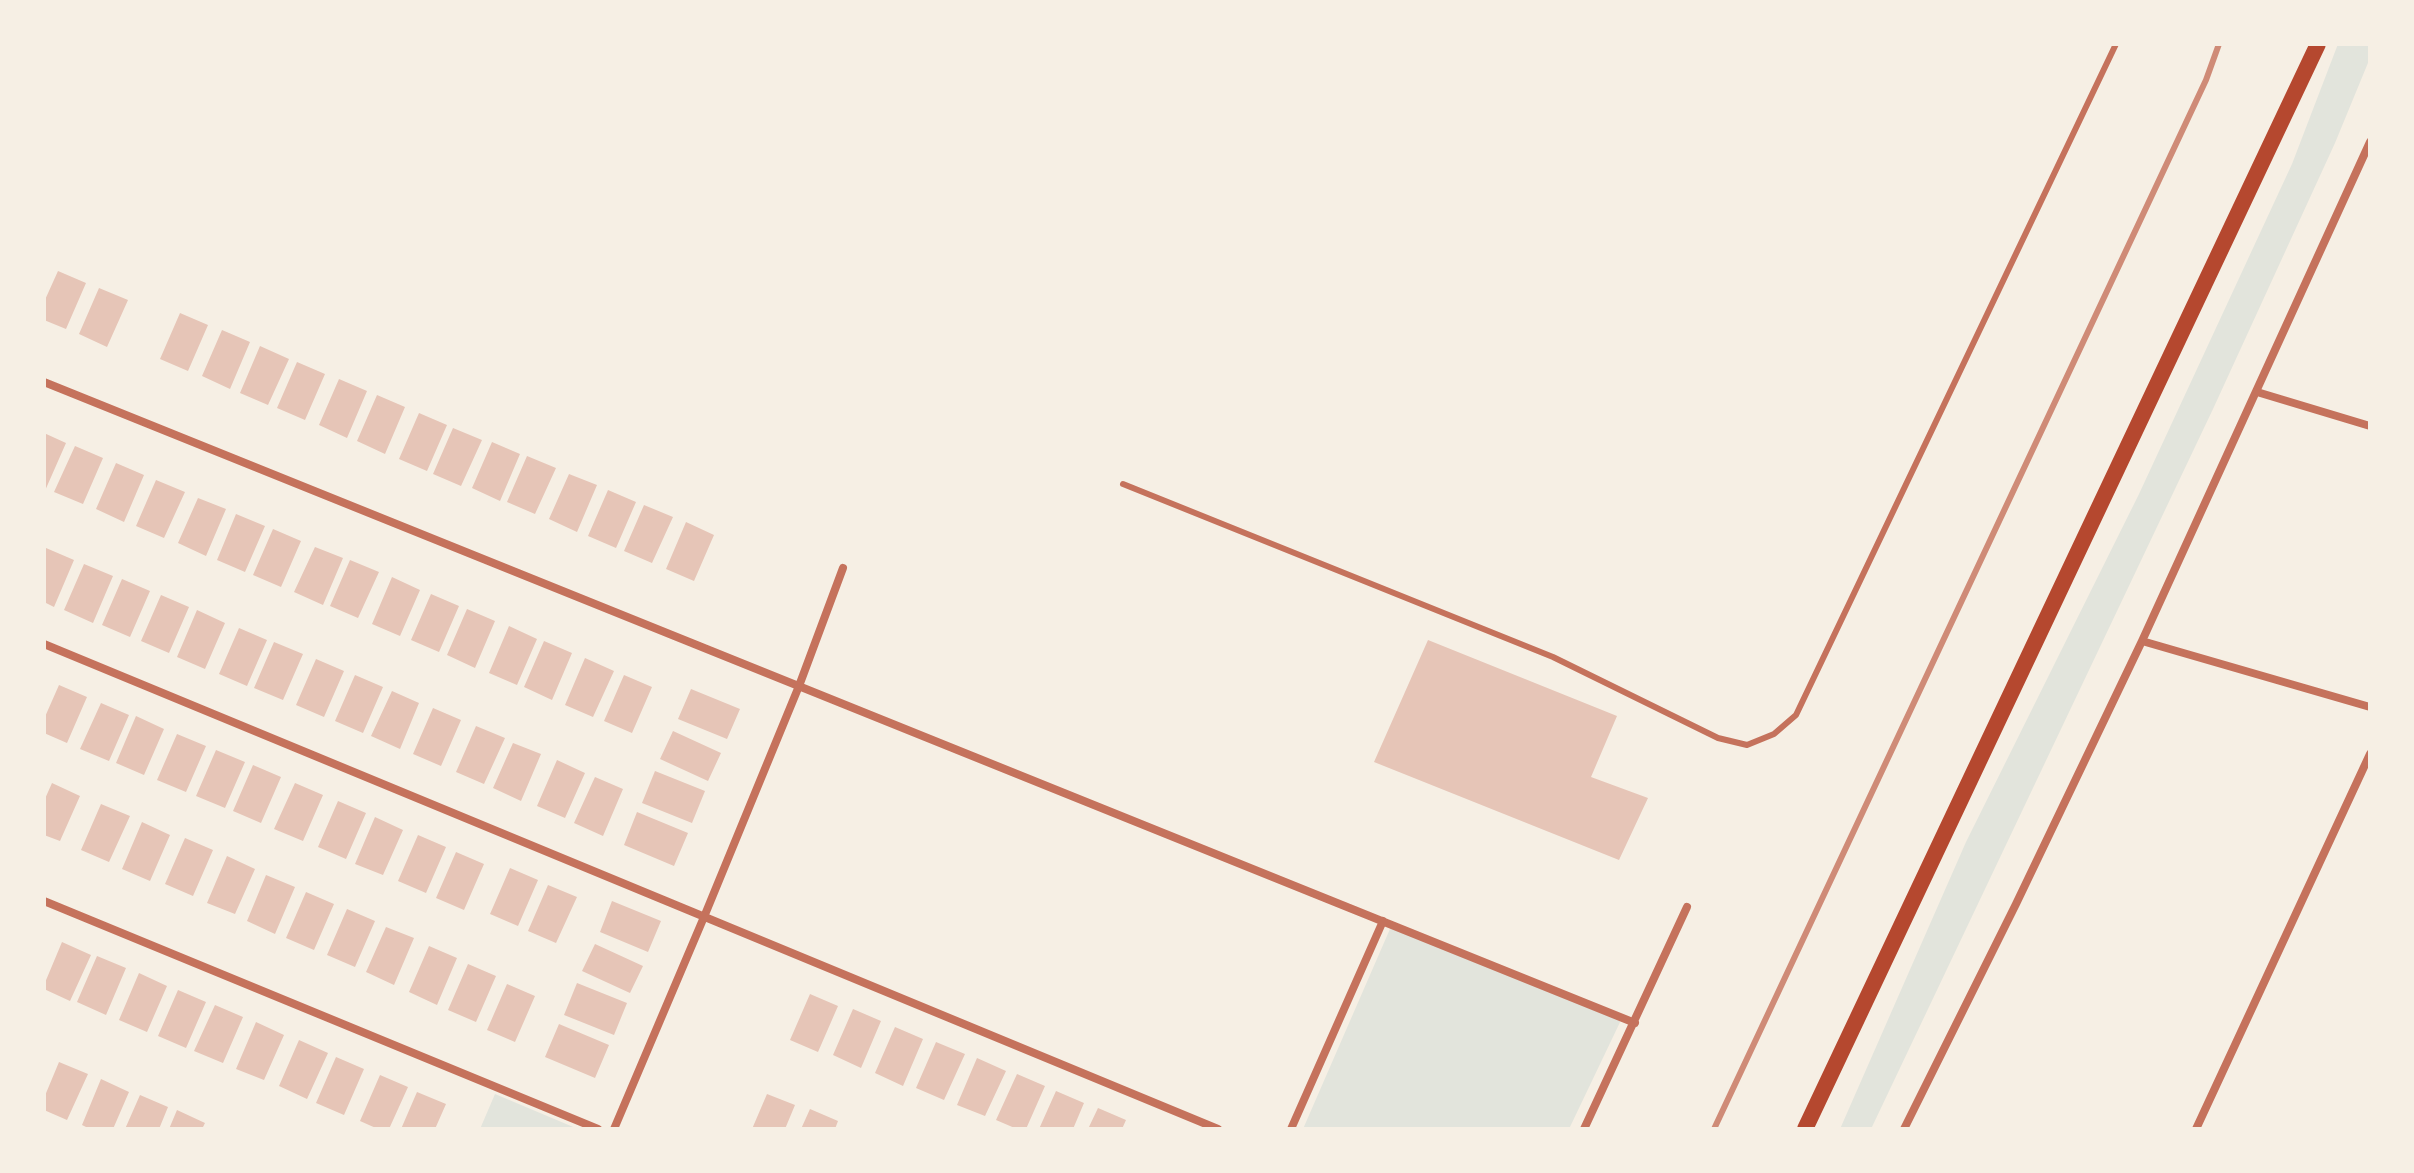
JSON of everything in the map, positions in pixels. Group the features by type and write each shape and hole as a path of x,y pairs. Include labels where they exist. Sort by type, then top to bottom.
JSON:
{"main road":[{"path":"1805,1129 2318,44"}],"street":[{"path":"1904,1129 2142,641 2369,147"},
{"path":"44,382 1635,1023"},
{"path":"2257,392 2370,426"},
{"path":"614,1129 799,686 843,568"},
{"path":"2142,641 2370,707"},
{"path":"44,644 1218,1129"},
{"path":"2196,1129 2370,754"},
{"path":"44,901 598,1129"},
{"path":"1584,1129 1687,907"},
{"path":"1291,1129 1383,921"}],"lane":[{"path":"1123,484 1553,657 1718,738 1747,745 1774,734 1796,715 2116,44"}],"shaded area":[{"path":"2338,44 2370,44 2370,58 2335,143 2213,409 1871,1129 1840,1129 1966,842 2139,494 2292,164"},
{"path":"1393,922 1622,1018 1569,1129 1303,1129"},
{"path":"495,1094 578,1129 480,1129"}],"building":[{"path":"58,271 86,283 66,329 44,320 44,302"},
{"path":"99,288 128,300 107,347 79,334"},
{"path":"180,313 208,325 188,371 160,359"},
{"path":"222,330 250,342 230,389 202,376"},
{"path":"260,346 289,359 268,405 240,393"},
{"path":"297,362 325,374 305,420 277,408"},
{"path":"339,379 367,391 347,438 319,425"},
{"path":"377,395 405,407 385,454 357,441"},
{"path":"419,413 447,425 427,471 399,459"},
{"path":"453,428 482,440 461,486 433,474"},
{"path":"44,433 66,443 44,493"},
{"path":"492,442 520,454 500,501 472,488"},
{"path":"75,446 103,458 83,504 54,492"},
{"path":"527,456 556,468 535,514 507,502"},
{"path":"116,463 144,475 124,522 96,509"},
{"path":"569,474 597,485 577,532 549,519"},
{"path":"156,480 185,492 164,538 136,526"},
{"path":"608,490 636,502 616,548 588,536"},
{"path":"198,498 226,509 206,556 178,543"},
{"path":"644,505 673,517 652,563 624,551"},
{"path":"236,514 265,526 245,572 217,560"},
{"path":"686,522 714,535 694,581 666,569"},
{"path":"273,529 301,541 281,587 253,575"},
{"path":"315,547 343,558 323,605 294,592"},
{"path":"46,548 74,560 54,607 44,602"},
{"path":"350,560 379,572 358,618 330,606"},
{"path":"84,564 113,576 93,623 64,610"},
{"path":"392,577 420,590 400,636 372,624"},
{"path":"122,579 150,591 130,637 102,625"},
{"path":"431,594 459,606 439,652 411,640"},
{"path":"161,595 189,607 169,653 141,641"},
{"path":"467,609 495,621 475,668 447,655"},
{"path":"197,610 225,623 205,669 177,657"},
{"path":"509,626 537,639 517,685 489,673"},
{"path":"239,628 267,640 247,686 219,674"},
{"path":"1428,640 1617,716 1591,777 1648,798 1619,860 1374,762"},
{"path":"544,641 572,653 552,700 524,687"},
{"path":"274,642 303,654 283,700 254,688"},
{"path":"585,658 614,671 593,717 565,705"},
{"path":"316,659 344,671 324,717 296,705"},
{"path":"355,675 383,687 363,733 335,721"},
{"path":"624,675 652,687 632,733 604,721"},
{"path":"59,685 87,697 67,743 44,733 44,719"},
{"path":"691,689 740,709 727,739 678,719"},
{"path":"392,691 419,703 400,749 371,736"},
{"path":"101,703 129,715 109,761 80,749"},
{"path":"433,708 461,720 441,766 413,754"},
{"path":"136,716 164,729 144,775 116,763"},
{"path":"476,726 505,738 484,784 456,772"},
{"path":"673,731 721,753 708,781 660,759"},
{"path":"177,734 206,746 186,792 157,780"},
{"path":"513,743 541,754 521,801 493,788"},
{"path":"216,750 245,762 225,808 196,796"},
{"path":"557,760 585,773 565,818 537,806"},
{"path":"253,765 281,777 261,823 233,811"},
{"path":"655,771 705,791 692,823 642,803"},
{"path":"595,777 623,789 603,836 574,823"},
{"path":"52,783 80,796 60,841 44,835 44,801"},
{"path":"295,783 323,795 303,841 274,829"},
{"path":"338,801 366,813 346,859 318,847"},
{"path":"101,804 130,816 109,862 81,850"},
{"path":"637,812 688,833 674,866 624,845"},
{"path":"375,817 403,830 383,875 355,864"},
{"path":"142,822 170,835 150,881 122,869"},
{"path":"418,835 446,847 426,893 398,881"},
{"path":"185,838 213,850 193,896 165,884"},
{"path":"456,852 484,864 464,910 436,898"},
{"path":"227,856 255,869 235,914 207,903"},
{"path":"510,868 538,880 518,926 490,914"},
{"path":"266,875 295,887 275,934 247,921"},
{"path":"548,885 577,897 556,943 528,931"},
{"path":"306,892 334,904 314,950 286,938"},
{"path":"612,901 661,921 648,952 600,932"},
{"path":"347,909 375,921 355,967 327,955"},
{"path":"386,927 414,938 394,985 366,972"},
{"path":"62,942 91,955 70,1001 44,989"},
{"path":"595,944 643,966 630,993 582,971"},
{"path":"429,946 457,958 437,1005 409,992"},
{"path":"97,956 126,968 106,1015 77,1002"},
{"path":"468,964 496,976 476,1022 448,1010"},
{"path":"139,973 167,986 147,1032 119,1020"},
{"path":"577,983 627,1003 614,1035 564,1015"},
{"path":"507,984 535,996 515,1042 487,1030"},
{"path":"178,990 206,1002 186,1048 158,1036"},
{"path":"810,994 838,1006 818,1052 790,1040"},
{"path":"215,1005 243,1017 223,1063 194,1051"},
{"path":"853,1009 881,1021 861,1068 833,1055"},
{"path":"256,1022 284,1035 264,1080 236,1069"},
{"path":"559,1024 609,1045 595,1078 545,1057"},
{"path":"895,1027 923,1039 903,1086 875,1073"},
{"path":"299,1040 328,1053 307,1099 279,1086"},
{"path":"936,1042 965,1054 944,1100 916,1088"},
{"path":"336,1057 364,1069 344,1115 316,1103"},
{"path":"977,1058 1006,1071 985,1116 957,1105"},
{"path":"59,1062 88,1074 67,1120 44,1110 44,1098"},
{"path":"1017,1074 1045,1086 1026,1129 1017,1129 996,1120"},
{"path":"380,1075 408,1087 389,1129 378,1129 360,1121"},
{"path":"101,1079 129,1092 113,1129 90,1129 82,1125"},
{"path":"1056,1091 1084,1103 1073,1129 1039,1129"},
{"path":"417,1092 446,1104 435,1129 401,1129"},
{"path":"767,1094 795,1105 785,1129 752,1129"},
{"path":"140,1095 168,1107 159,1129 125,1129"},
{"path":"1098,1108 1126,1120 1122,1129 1088,1129"},
{"path":"810,1109 838,1121 835,1129 801,1129"},
{"path":"177,1110 205,1123 202,1129 169,1129"}],"railway":[{"path":"1714,1129 2206,80 2219,44"}]}
